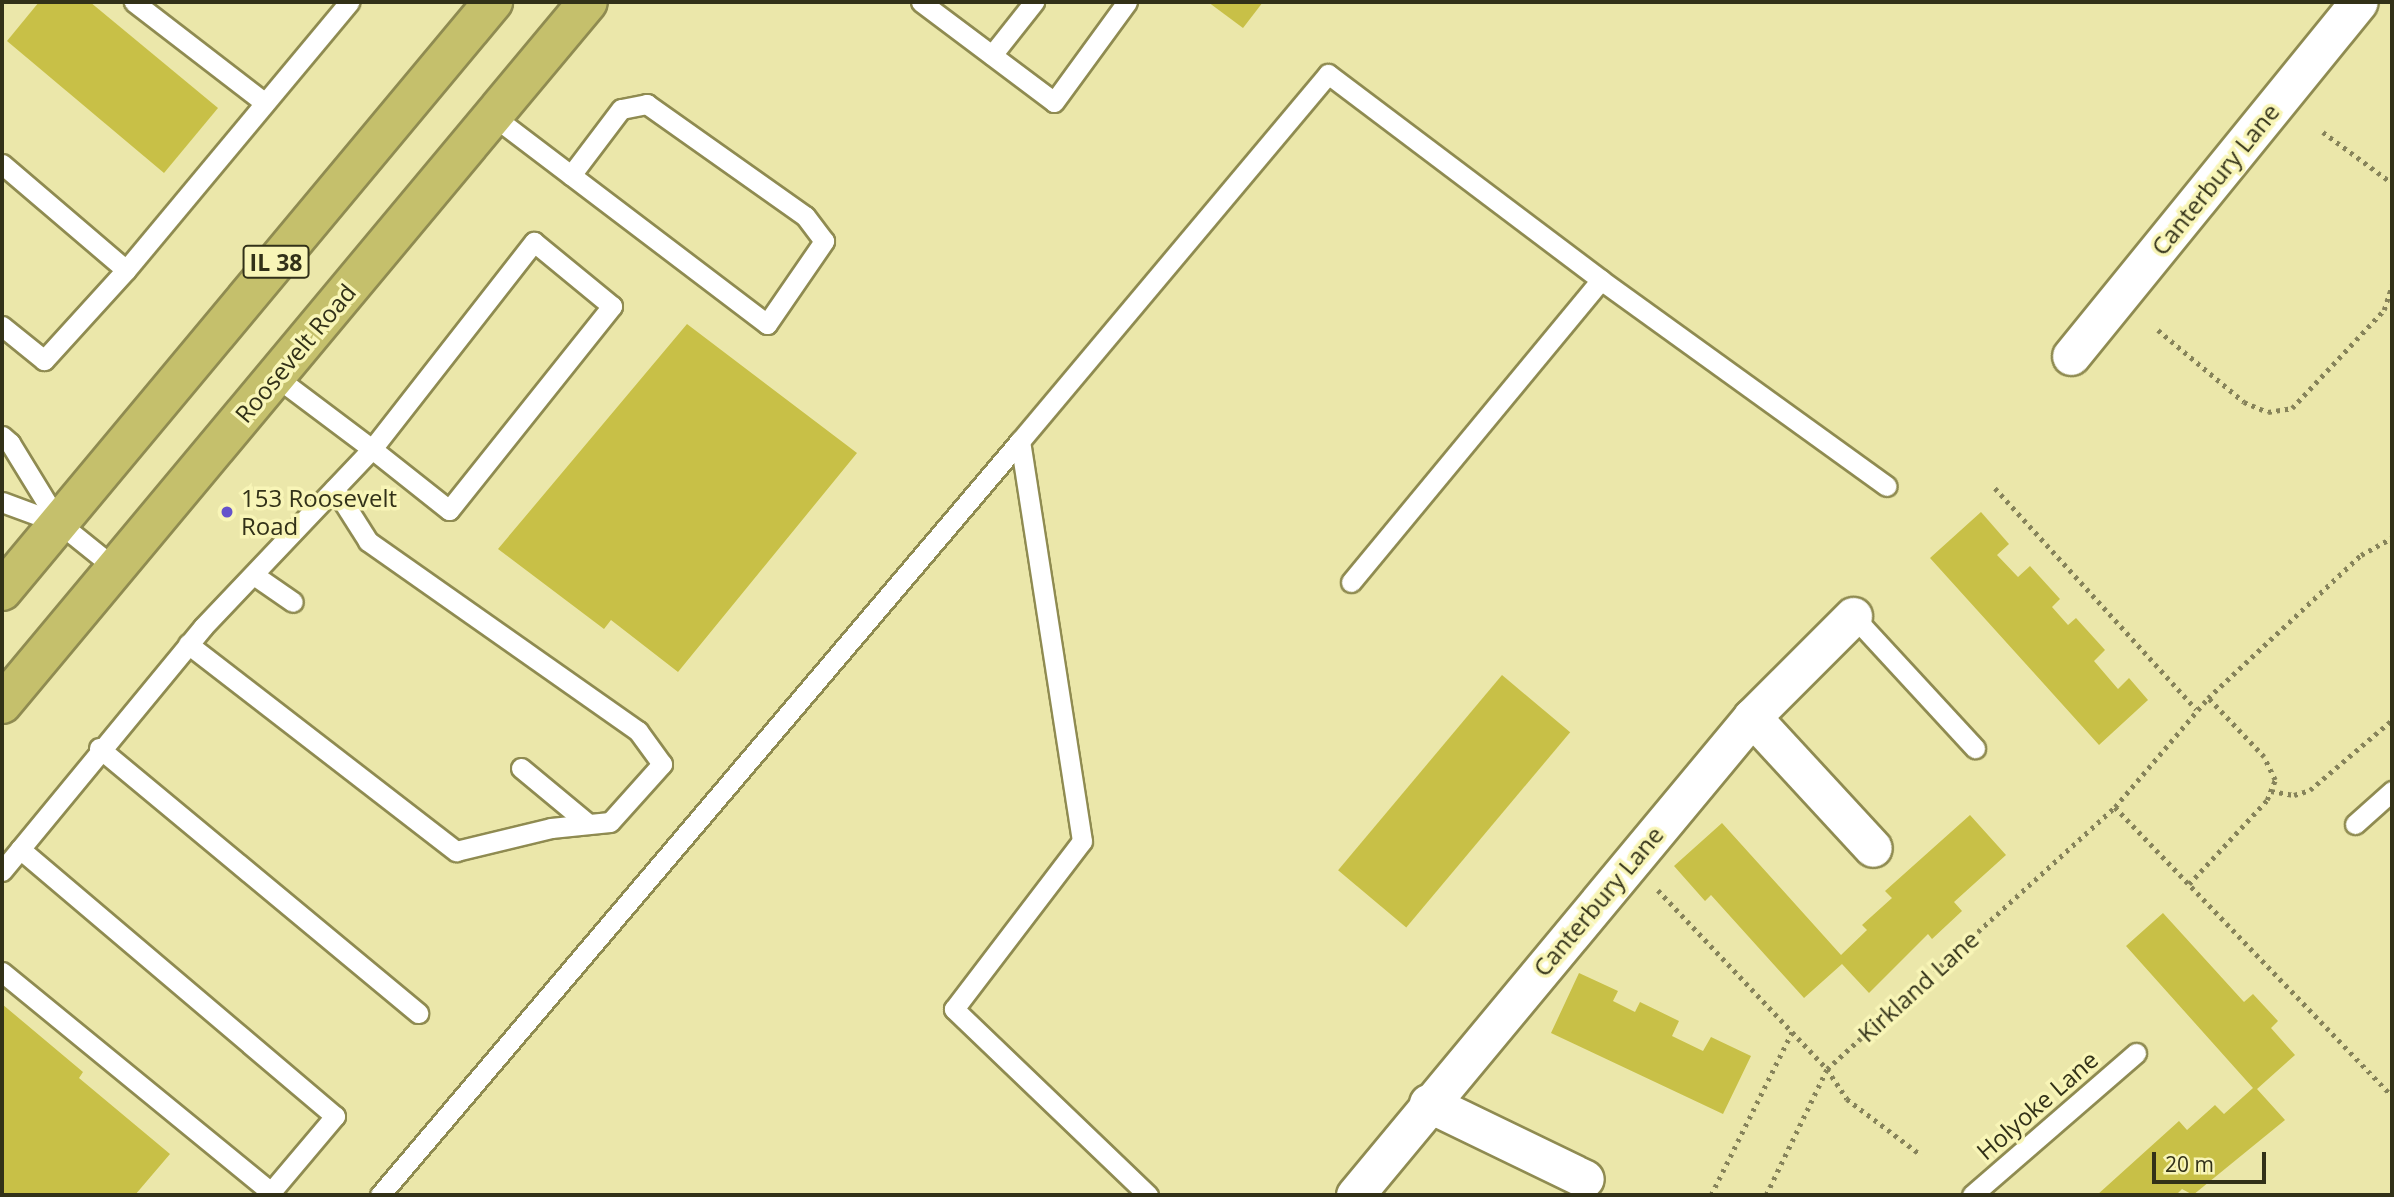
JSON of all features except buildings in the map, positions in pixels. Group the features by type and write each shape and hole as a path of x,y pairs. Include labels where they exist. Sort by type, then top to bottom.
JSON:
{"main road":[{"name":"IL 38","path":"2,591 493,2"},
{"name":"Roosevelt Road","path":"2,704 588,2"}],"street":[{"name":"Canterbury Lane","path":"2071,356 2359,2"},
{"name":"Canterbury Lane","path":"1355,1195 1752,717 1853,615"},
{"path":"1752,717 1873,848"},
{"path":"1429,1103 1585,1179"}],"lane":[{"path":"134,2 265,103"},
{"path":"2,326 44,360 126,270 349,2"},
{"path":"921,2 1054,102 1127,2"},
{"path":"992,55 1034,2"},
{"path":"380,1195 1020,442 1328,74 1601,280 1887,486"},
{"path":"493,116 767,324 824,241 805,216 647,104 621,109 571,175"},
{"path":"2,164 126,270"},
{"path":"2,871 99,748 188,644 372,449 534,242 612,306 449,510 372,449 276,377"},
{"path":"1351,582 1601,280"},
{"path":"2,436 10,443 59,523"},
{"path":"1020,442 1082,841 954,1009 1149,1195"},
{"path":"188,644 456,851 586,822 610,822 662,764 638,731 368,541 335,489"},
{"path":"2,502 59,523 115,568"},
{"path":"254,575 293,602"},
{"path":"1853,615 1975,748"},
{"path":"99,748 418,1013"},
{"path":"521,768 586,822"},
{"path":"2355,824 2392,791"},
{"path":"2,972 270,1194 335,1116 20,849"},
{"name":"Holyoke Lane","path":"1973,1195 2136,1052"}],"path":[{"path":"2323,132 2392,183"},
{"path":"2158,330 2244,402 2268,412 2292,408 2384,310 2392,285"},
{"path":"1995,488 2196,709"},
{"name":"Kirkland Lane","path":"1827,1069 2116,807 2196,709 2361,555 2392,538"},
{"path":"2189,884 2271,791 2275,780 2264,757 2208,698"},
{"path":"2271,791 2294,795 2310,790 2392,720"},
{"path":"2116,807 2392,1096"},
{"path":"1630,862 1827,1069 1847,1098 1921,1155"},
{"path":"1711,1195 1792,1032"},
{"path":"1766,1195 1827,1069"}],"place":[{"name":"153 Roosevelt Road","path":"227,512"}]}
